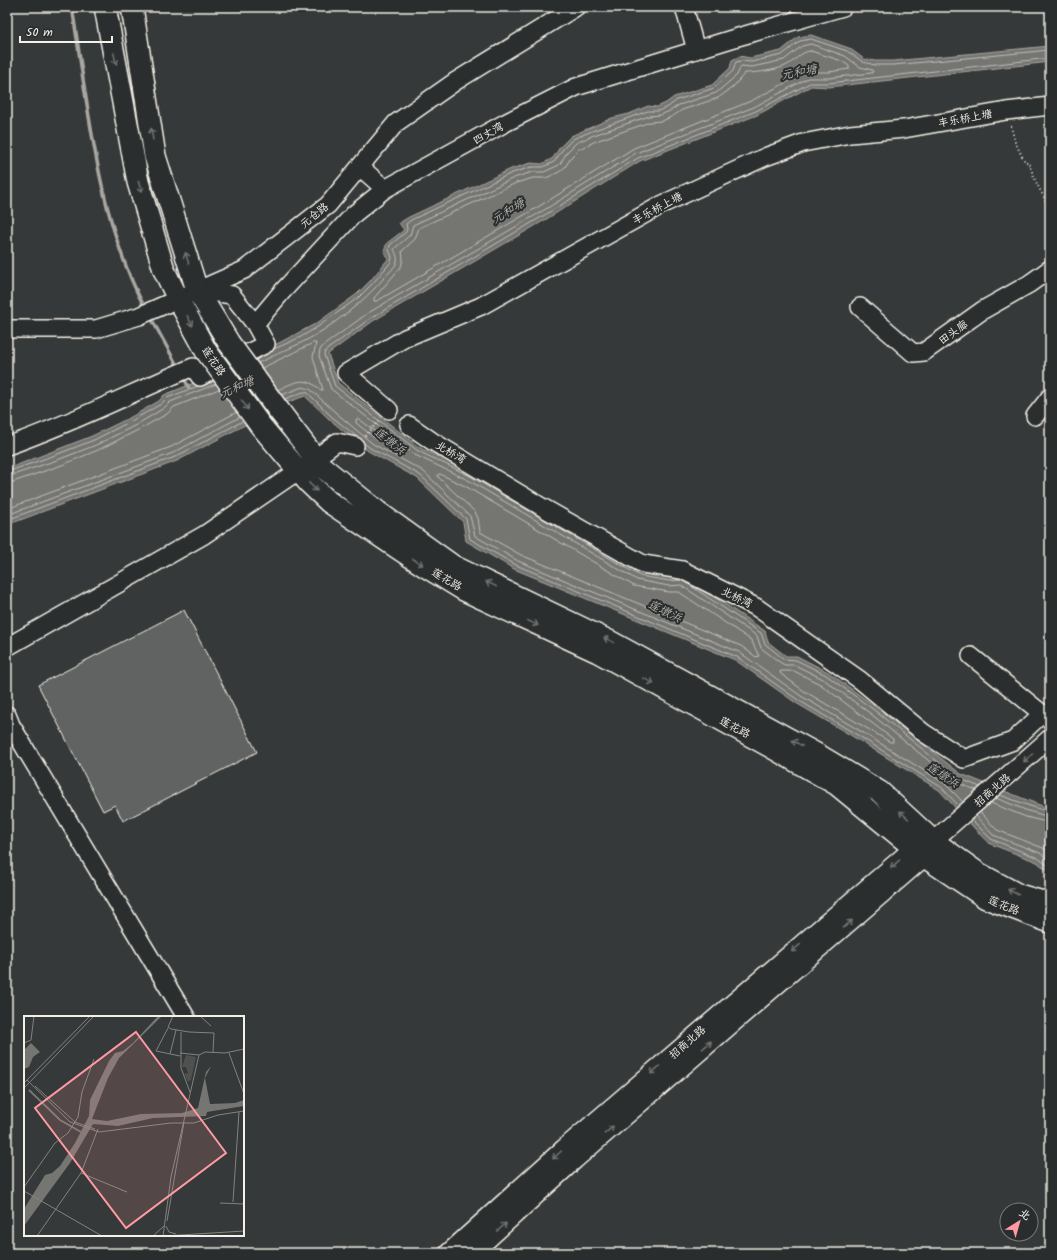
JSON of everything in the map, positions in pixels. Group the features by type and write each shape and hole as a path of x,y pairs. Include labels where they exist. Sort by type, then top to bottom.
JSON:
{"main road":[{"name":"莲花路","path":"105,7 138,182 164,270 206,351 260,425 306,465 320,466 378,512 453,566 611,642 820,756 880,792 924,848 986,898 1050,922"},
{"name":"莲花路","path":"132,7 155,156 197,290 229,343 280,412 306,465"},
{"name":"莲花路","path":"924,848 978,873 1019,895 1050,904"}],"street":[{"name":"元仓路","path":"7,329 96,330 146,313 244,270 328,205 396,123 456,81 576,7"},
{"path":"684,7 696,50"},
{"name":"四丈湾","path":"254,324 354,214 385,189 505,123 576,87 843,7"},
{"name":"丰乐桥上塘","path":"390,410 346,373 405,338 481,306 664,204 765,157 803,143 850,134 904,129 1006,111 1050,106"},
{"path":"360,167 385,189"},
{"name":"田头廊","path":"860,307 913,352 924,352 983,310 1029,284 1050,269"},
{"path":"7,446 86,415 193,367 200,376 266,344 254,324 232,295 197,290"},
{"path":"1035,416 1050,397"},
{"name":"北桥湾","path":"410,426 432,441 542,507 643,564 682,570 756,607 854,676 924,733 964,759 1014,741 1046,716"},
{"path":"7,646 204,535 337,442 355,446"},
{"path":"971,656 1046,716"},
{"path":"7,715 15,732 185,1016"},
{"name":"招商北路","path":"448,1253 564,1148 949,827 1050,738"},
{"name":"招商北路","path":"473,1253 574,1160 924,848"}],"path":[{"path":"1006,111 1015,142 1025,162 1028,162 1050,209"},
{"path":"355,446 390,410"}],"water":[{"path":"811,35 849,48 864,59 875,61 893,61 1050,46 1050,62 829,87 811,86 757,115 640,161 545,220 373,321 328,354 338,383 420,448 472,472 642,572 670,577 683,576 765,631 768,642 786,656 797,656 828,672 876,707 961,774 1050,809 1050,873 1037,862 988,843 939,790 796,703 735,660 514,569 466,541 463,522 417,478 368,451 329,419 305,396 288,402 177,461 7,525 7,469 92,436 131,417 159,401 164,395 229,369 317,323 357,294 371,280 388,259 384,251 387,243 404,230 399,223 511,169 531,163 542,164 553,158 560,147 571,136 612,118 629,114 648,106 657,107 674,97 712,85 730,68 732,60 740,56 750,58 781,51 798,37"}],"building":[{"path":"184,610 257,752 123,821 115,805 103,811 38,685"}],"waterway":[{"path":"72,7 90,122 105,200 116,238 129,274 145,308"},
{"path":"150,316 179,369"},
{"path":"183,376 189,388"}],"water label":[{"name":"元和塘","path":"799,72"},
{"name":"元和塘","path":"508,211"},
{"name":"元和塘","path":"237,387"},
{"name":"莲墩浜","path":"390,441"},
{"name":"莲墩浜","path":"665,611"},
{"name":"莲墩浜","path":"943,775"}]}
